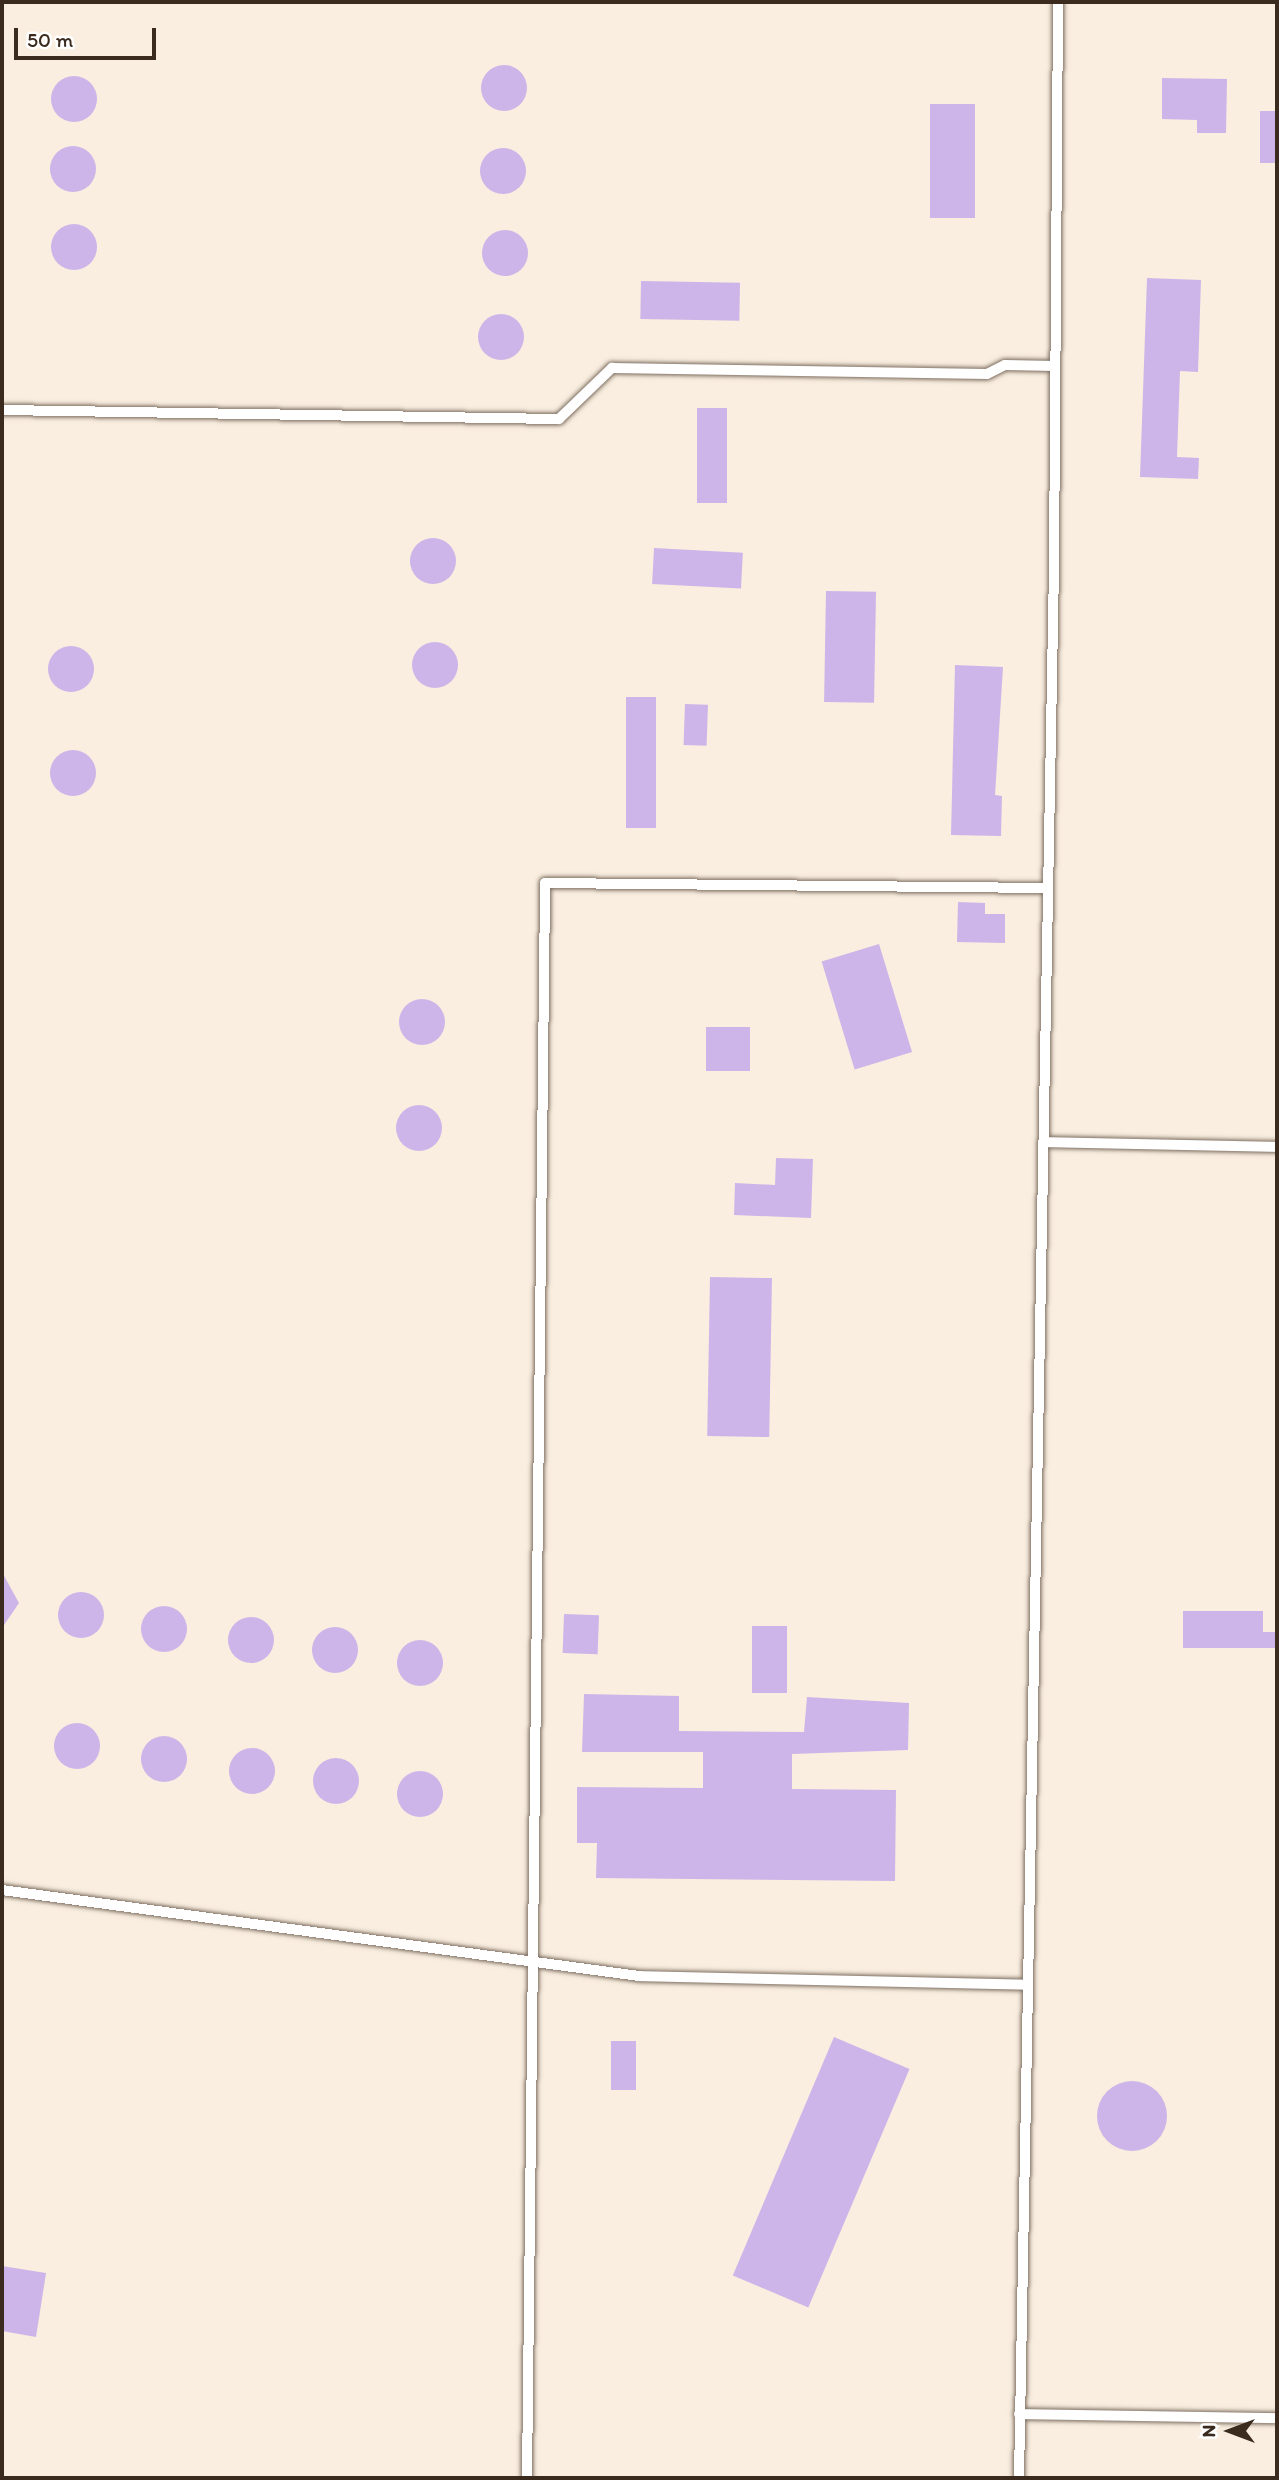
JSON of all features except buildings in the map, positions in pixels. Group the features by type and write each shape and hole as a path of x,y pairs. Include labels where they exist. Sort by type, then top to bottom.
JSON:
{"lane":[{"path":"1019,2478 1024,1985 1044,1142 1058,2"},
{"path":"2,410 559,419 612,368 987,374 1004,365 1055,366"},
{"path":"527,2478 545,883 1048,888"},
{"path":"1044,1142 1277,1147"},
{"path":"2,1890 533,1961 686,1978 1024,1985"},
{"path":"1019,2414 1277,2418"}]}
